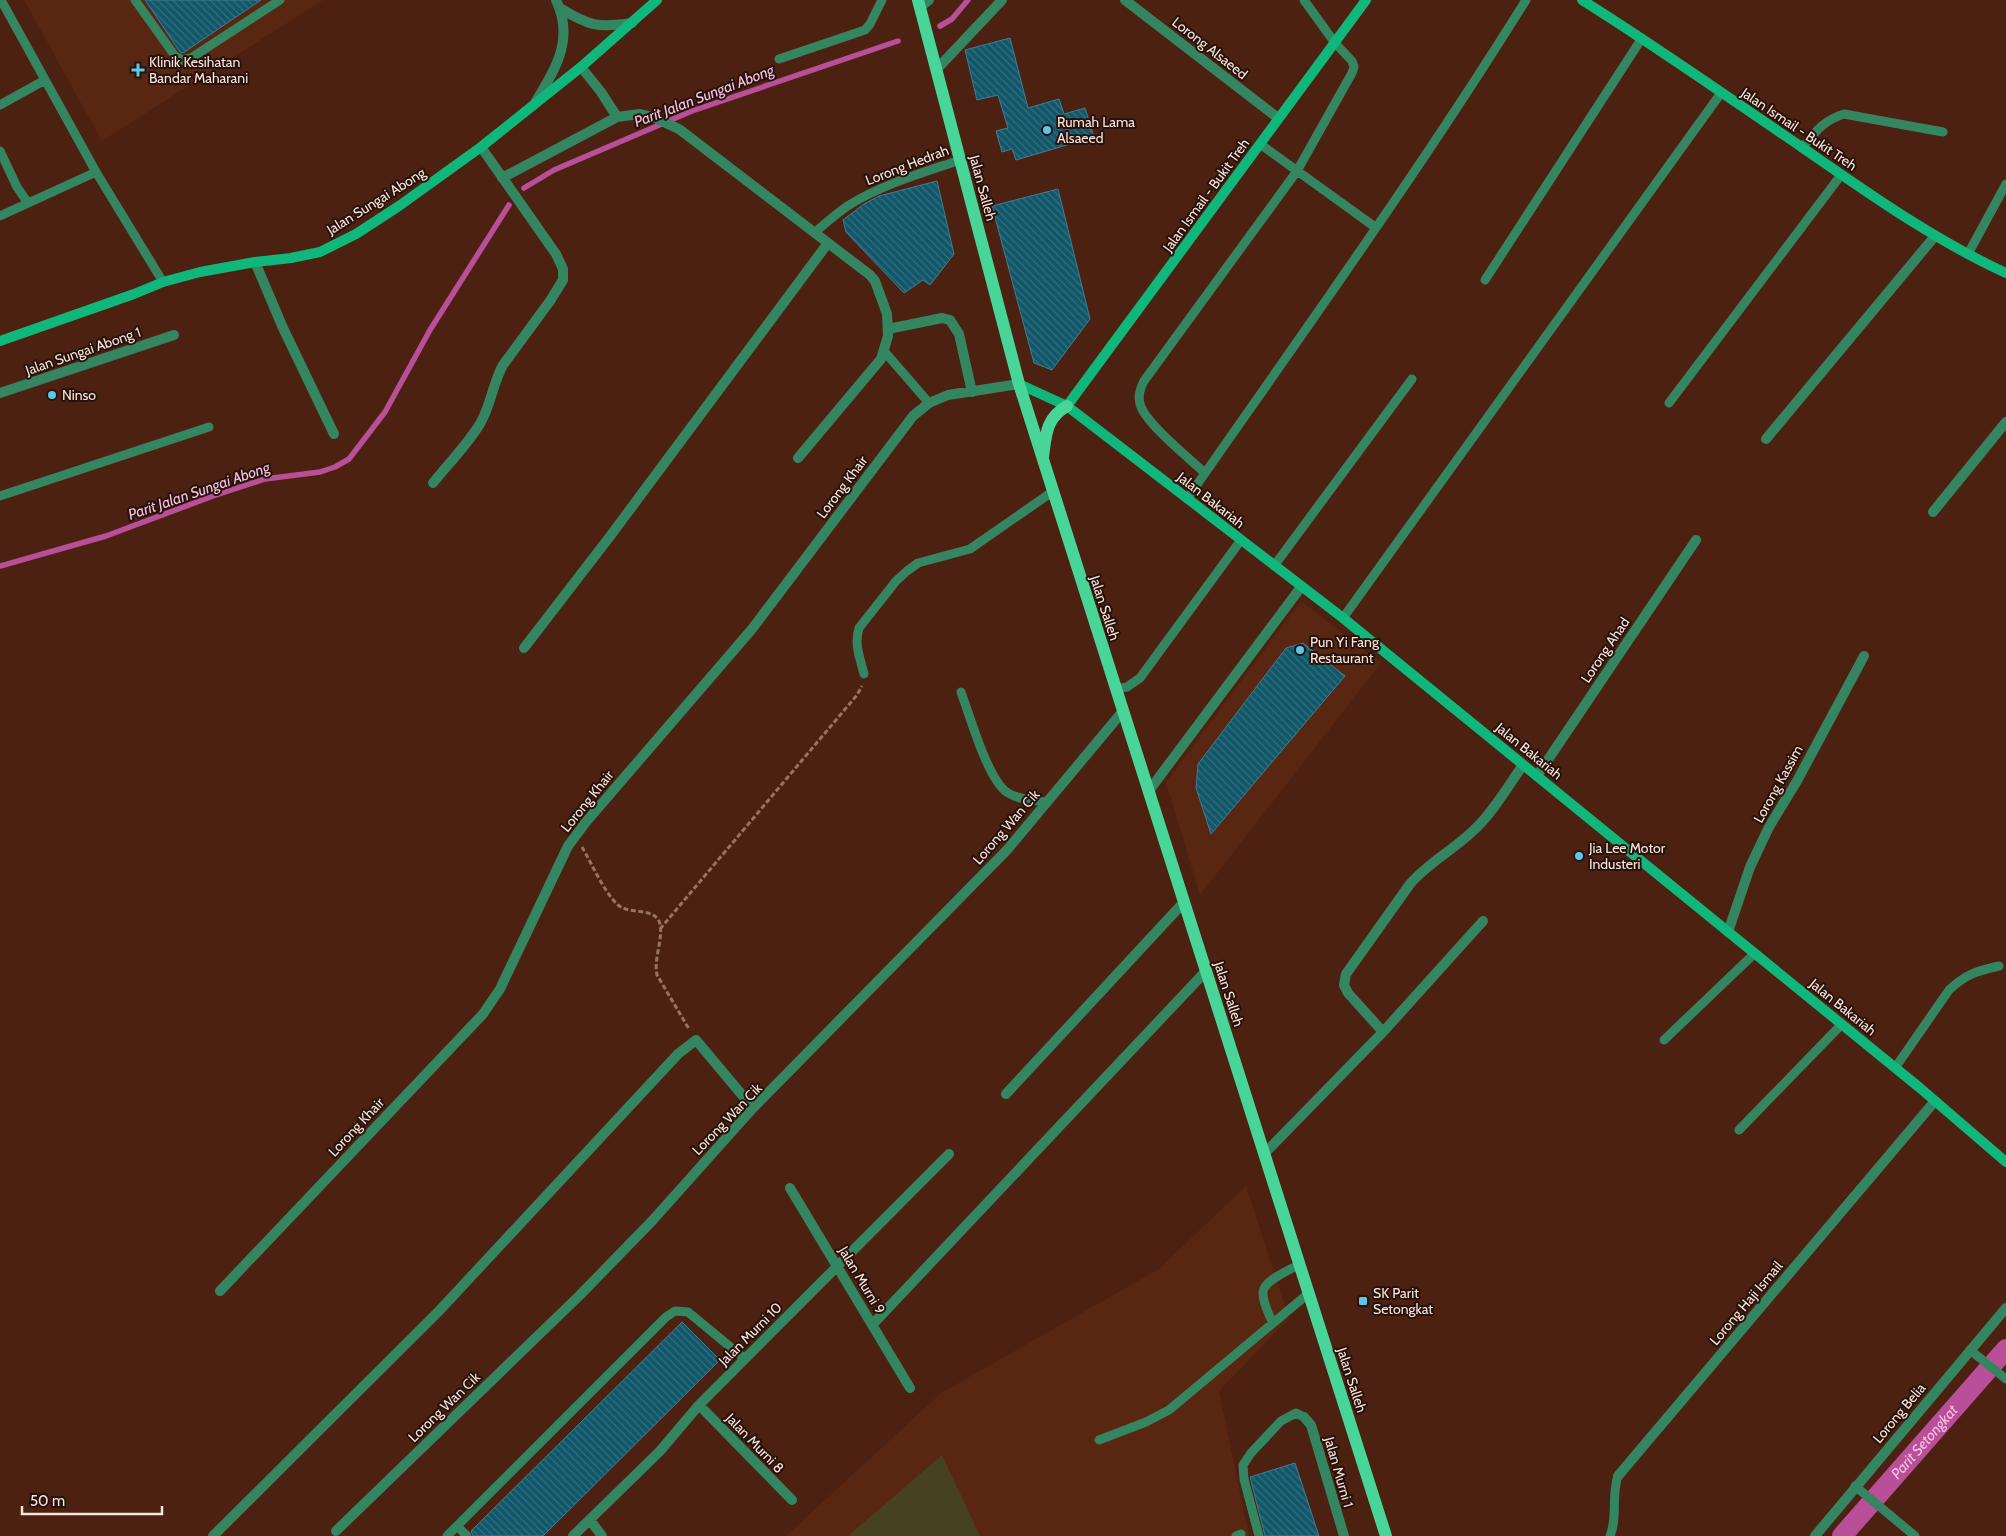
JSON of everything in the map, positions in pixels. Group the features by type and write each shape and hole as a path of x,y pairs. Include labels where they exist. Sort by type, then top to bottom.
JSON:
{"main road":[{"name":"Jalan Salleh","path":"922,2 936,70 1019,384 1386,1536"},
{"path":"1043,461 1046,434 1051,417 1067,406"}],"street":[{"name":"Jalan Sungai Abong","path":"0,340 134,294 163,282 200,272 320,252 356,234 399,206 481,146 581,67 657,0"},
{"path":"936,70 1002,0"},
{"name":"Lorong Alsaeed","path":"1124,0 1278,118"},
{"name":"Jalan Ismail - Bukit Treh","path":"1067,406 1366,0"},
{"name":"Jalan Ismail - Bukit Treh","path":"1582,0 1642,38 1802,148 1935,236 2006,273"},
{"path":"558,4 578,19 602,26 632,23"},
{"path":"535,104 558,63 564,42 563,22 558,4"},
{"path":"581,67 601,92 617,117"},
{"path":"502,178 617,117 640,114 653,117 679,129 815,232 875,281 887,314 888,329 882,358 868,377 798,458"},
{"path":"433,483 480,424 503,364 550,301 563,280 563,269 556,254 481,146"},
{"path":"1766,439 1935,236"},
{"path":"524,648 611,535 828,243"},
{"path":"255,262 283,328 334,434"},
{"path":"888,329 942,318 950,320 959,334 972,392"},
{"name":"Jalan Sungai Abong 1","path":"0,393 174,335"},
{"name":"Jalan Bakariah","path":"1019,384 1067,406 1343,618 1842,1024 2006,1162"},
{"name":"Lorong Khair","path":"220,1291 483,1014 500,989 568,846 752,629 913,416 929,404 948,396 1019,384"},
{"path":"1933,512 2006,422"},
{"name":"Lorong Ahad","path":"1537,776 1696,540"},
{"path":"1148,792 1301,587"},
{"name":"Lorong Kassim","path":"1728,932 1750,867 1769,827 1797,781 1864,656"},
{"name":"Lorong Wan Cik","path":"336,1531 580,1295 652,1221 753,1108 1007,850 1123,711"},
{"path":"1383,1032 1348,994 1344,985 1346,974 1419,874 1473,831 1485,819 1523,765"},
{"path":"1006,1094 1184,902"},
{"path":"1264,1154 1383,1032 1483,921"},
{"path":"873,1324 1206,971"},
{"path":"213,1536 439,1311 678,1054 696,1040 753,1108"},
{"name":"Lorong Haji Ismail","path":"1618,1476 1935,1101"},
{"name":"Jalan Murni 10","path":"573,1536 660,1450 699,1405 949,1154"},
{"name":"Jalan Murni 9","path":"790,1188 910,1388"},
{"name":"Lorong Belia","path":"1815,1536 2006,1308"},
{"name":"Jalan Murni 8","path":"699,1405 792,1500"},
{"name":"Jalan Murni 1","path":"1304,1417 1311,1425 1344,1536"},
{"path":"590,1520 602,1536"}],"lane":[{"path":"1,0 96,172 163,282"},
{"path":"135,0 174,56 182,60 191,58 280,0"},
{"path":"779,59 865,30 882,0"},
{"path":"1205,473 1150,422 1140,406 1139,393 1144,381 1297,171 1352,73 1352,61 1335,42 1304,0"},
{"path":"1187,499 1375,226 1526,0"},
{"path":"1485,280 1642,38"},
{"path":"1,102 45,80"},
{"path":"1343,618 1721,93"},
{"path":"1802,148 1817,128 1832,118 1844,114 1943,132"},
{"path":"1260,144 1375,226"},
{"path":"0,151 17,187 28,203"},
{"name":"Lorong Hedrah","path":"815,232 848,206 869,194 896,182 960,160"},
{"path":"0,216 96,172"},
{"path":"1670,403 1842,175"},
{"path":"1968,254 2006,184"},
{"path":"884,351 929,404"},
{"path":"1274,566 1412,379"},
{"path":"0,496 209,427"},
{"path":"864,674 857,646 856,636 859,628 907,571 918,564 970,549 1052,492"},
{"path":"1116,689 1127,687 1140,678 1242,540"},
{"path":"961,692 994,778 1007,793 1020,799 1046,802"},
{"path":"1664,1040 1755,953"},
{"path":"1895,1068 1949,990 1973,972 1999,966"},
{"path":"1739,1130 1842,1024"},
{"path":"1272,1322 1262,1294 1264,1288 1277,1276 1300,1264"},
{"path":"1100,1440 1146,1422 1169,1410 1309,1292"},
{"path":"447,1536 666,1317 676,1311 688,1312 745,1359"},
{"path":"1970,1350 2006,1379"},
{"path":"1260,1536 1244,1479 1243,1465 1251,1453 1281,1421 1296,1413 1304,1417"},
{"name":"Lorong Haji Ismail","path":"1610,1536 1613,1528 1614,1487 1618,1476"},
{"path":"1855,1486 1915,1536"},
{"path":"457,1526 467,1536"}],"path":[{"path":"660,929 857,695 863,685 864,674"},
{"path":"576,836 613,899 622,908 652,915 658,920 660,929 655,966 657,975 696,1040"}],"shaded area":[{"name":"Klinik Kesihatan Bandar Maharani","path":"24,0 323,0 102,141"},
{"path":"1301,601 1381,663 1200,895 1166,782"},
{"path":"1246,1186 1289,1318 1219,1391 1249,1536 786,1536 941,1393 1159,1269"},
{"path":"942,1455 980,1536 848,1536"}],"building":[{"path":"145,0 261,0 183,53 180,52"},
{"path":"1010,38 1028,108 1059,99 1064,114 1085,108 1094,137 1016,160 1012,149 1002,152 996,131 1008,128 998,95 977,100 965,50"},
{"path":"937,181 954,254 930,285 923,280 904,293 846,232 843,220 864,204 879,196"},
{"path":"1058,189 1090,319 1052,370 1034,363 992,206"},
{"path":"1303,643 1345,676 1211,834 1196,788 1198,764 1286,648"},
{"path":"682,1322 720,1360 543,1536 473,1536 471,1531"},
{"path":"1295,1463 1319,1536 1265,1536 1250,1477"}],"waterway":[{"path":"940,26 952,19 968,0"},
{"name":"Parit Jalan Sungai Abong","path":"524,188 554,170 692,111 898,41"},
{"name":"Parit Jalan Sungai Abong","path":"0,566 106,536 213,496 265,479 320,472 335,467 349,459 385,412 430,330 509,205"},
{"name":"Parit Setongkat","path":"1842,1536 2006,1349"}],"place":[{"name":"Klinik Kesihatan Bandar Maharani","path":"138,70"},
{"name":"Rumah Lama Alsaeed","path":"1047,130"},
{"name":"Ninso","path":"52,395"},
{"name":"Pun Yi Fang Restaurant","path":"1300,650"},
{"name":"Jia Lee Motor Industeri","path":"1579,856"},
{"name":"SK Parit Setongkat","path":"1363,1301"}]}
